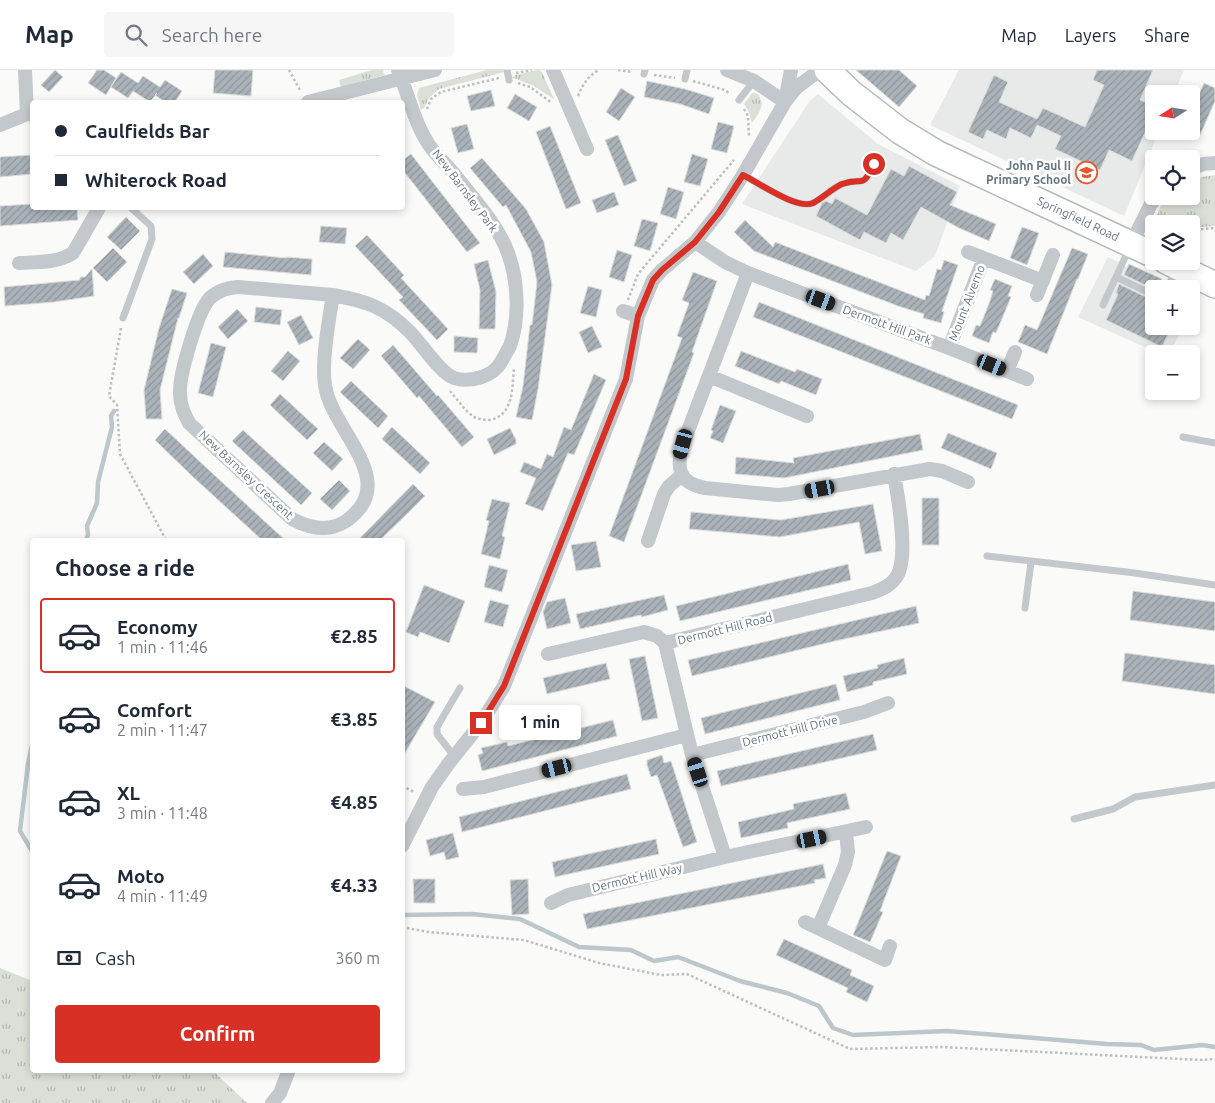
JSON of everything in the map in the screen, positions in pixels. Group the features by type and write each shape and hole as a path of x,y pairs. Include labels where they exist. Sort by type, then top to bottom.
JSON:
{"highway":[{"name":"Springfield Road","path":"827,70 894,126 936,153 1145,251"},
{"path":"1170,272 1215,285"}],"street":[{"path":"0,125 30,114 25,70"},
{"path":"305,98 400,74 434,70"},
{"path":"553,70 587,149"},
{"path":"785,102 790,70"},
{"path":"405,840 432,787 481,723 504,686 626,379 638,316 653,280 667,265 695,242 719,212 743,175 785,102 797,87 820,70"},
{"path":"734,71 754,81 785,102"},
{"name":"New Barnsley Park","path":"389,314 410,332 440,367 453,378 469,380 484,377 499,366 510,345 516,314 516,280 508,252 490,220 426,141 400,74"},
{"path":"1200,165 1215,163"},
{"path":"1131,244 1150,205"},
{"path":"19,263 58,260 73,253 98,210"},
{"name":"Dermott Hill Park","path":"695,242 725,262 748,273 1027,379"},
{"name":"Mount Alverno","path":"968,252 1043,281"},
{"path":"1038,295 1053,255"},
{"name":"Mount Alverno","path":"949,348 984,258"},
{"path":"748,273 681,452 679,464 682,475 689,484 695,487 778,495 894,474 936,469 968,482"},
{"name":"New Barnsley Crescent","path":"333,295 324,369 325,389 332,409 364,463 368,480 366,494 352,517 340,526 325,528 308,527 292,519 189,423 181,408 179,392 181,377 200,314 208,300 217,292 238,287 333,295 360,300 374,305 389,314"},
{"path":"623,311 638,316"},
{"path":"1007,371 1015,352"},
{"path":"709,376 807,416"},
{"name":"Dermott Hill Road","path":"725,857 692,755 665,643 884,589 899,573 902,543 902,527 894,474"},
{"path":"648,540 668,486 682,475"},
{"path":"548,654 644,632 657,636 665,643"},
{"name":"Dermott Hill Drive","path":"692,755 864,712 888,703"},
{"path":"463,789 484,787 687,736"},
{"name":"Dermott Hill Way","path":"551,903 568,895 725,857 866,827"},
{"path":"818,928 845,865 848,852 846,832"},
{"path":"805,922 885,960 890,946"},
{"path":"272,1103 280,1093 288,1073"}],"lane":[{"path":"685,79 687,70"},
{"path":"738,100 754,81"},
{"path":"743,175 792,202 803,205 812,203 845,183 862,182 867,178 874,164"},
{"path":"123,318 152,239 150,226 133,210"},
{"path":"1103,306 1131,244"},
{"path":"1116,278 1145,291"},
{"path":"1183,437 1215,443"},
{"path":"987,556 1135,573 1215,585"},
{"path":"1025,608 1031,562"},
{"path":"454,756 437,734 437,727 460,688"},
{"path":"1074,819 1113,809 1135,797 1215,785"}],"path":[{"path":"290,70 305,98"},
{"path":"419,126 431,99 440,92 532,70"},
{"path":"508,75 530,87 552,103 570,110 585,82 592,74 599,70"},
{"path":"618,70 645,72 685,79 725,90 738,100 748,116 749,137"},
{"path":"744,144 753,131"},
{"path":"623,311 638,274 735,159"},
{"path":"1200,229 1215,228"},
{"path":"123,318 109,396 117,405 120,454 165,538"},
{"path":"440,367 444,384 474,416 484,420 497,418 506,411 510,402 515,356 510,345"},
{"path":"405,928 428,932 524,940 599,963 661,975 687,974 850,1049 941,1047 1200,1060 1215,1059"}],"shaded area":[{"name":"John Paul II Primary School","path":"959,70 1184,70 1178,85 1145,85 1145,140 1155,140 1151,150 1145,150 1145,165 1124,216 930,125"},
{"path":"818,94 878,144 960,186 935,256 916,271 742,204 809,102"},
{"path":"1108,257 1154,280 1145,280 1145,335 1179,335 1174,345 1145,345 1145,347 1078,317"}],"green space":[{"path":"372,70 384,70 385,75 341,87 339,80"},
{"path":"487,70 503,70 504,72 439,89 429,98 421,110 417,95 419,88"},
{"path":"538,70 542,72 554,99 532,85 513,78 515,75"},
{"path":"753,92 759,95 762,104 759,113 752,123 744,104"},
{"path":"1215,175 1215,226 1200,227 1200,215 1157,215 1162,205 1200,205 1200,178"},
{"path":"0,968 30,980 30,1073 215,1073 247,1103 0,1103"}],"building":[{"path":"55,70 63,77 49,92 41,85"},
{"path":"97,70 104,70 116,78 106,95 88,83"},
{"path":"215,70 253,70 251,96 213,93"},
{"path":"856,70 899,70 917,86 899,107"},
{"path":"1097,70 1153,70 1140,100 1145,102 1145,133 1132,161 1109,150 1100,170 1055,149 1061,136 1037,125 1031,138 1010,128 1006,139 987,130 983,139 968,132 994,75 1008,82 999,102 1037,119 1043,108 1085,127 1104,85 1093,80"},
{"path":"121,72 138,83 143,76 160,87 165,80 182,91 176,100 162,100 155,95 151,100 147,100 133,91 128,98 111,87"},
{"path":"647,81 685,89 714,98 709,114 680,104 644,97"},
{"path":"1204,83 1215,88 1215,101 1200,135 1200,92"},
{"path":"621,88 635,97 619,121 606,112"},
{"path":"491,90 495,106 471,111 467,96"},
{"path":"515,94 537,107 529,121 507,108"},
{"path":"718,122 734,126 727,153 711,149"},
{"path":"467,124 474,149 458,153 451,128"},
{"path":"550,126 581,203 566,209 536,132"},
{"path":"618,135 637,181 624,186 605,140"},
{"path":"411,154 480,243 467,252 405,173 405,159"},
{"path":"692,154 708,159 700,186 684,182"},
{"path":"30,155 30,174 0,177 0,157"},
{"path":"482,158 526,209 544,242 552,285 532,420 516,417 523,386 537,282 531,252 506,205 503,207 470,168"},
{"path":"909,166 957,192 950,205 996,224 989,241 959,228 921,207 903,240 891,233 886,243 864,232 860,240 816,216 822,203 826,201 832,204 835,198 867,215 891,169 904,176"},
{"path":"668,187 684,192 676,219 660,214"},
{"path":"614,192 619,205 597,213 592,200"},
{"path":"30,204 30,210 77,210 78,220 0,226 0,206"},
{"path":"126,217 140,231 121,250 107,237"},
{"path":"642,219 658,223 650,251 634,246"},
{"path":"745,220 773,247 775,242 925,300 926,295 929,296 937,269 941,270 944,260 958,265 942,311 944,312 941,323 923,318 924,314 898,306 754,251 734,232"},
{"path":"321,226 347,228 345,244 319,242"},
{"path":"1022,227 1039,233 1027,265 1010,258"},
{"path":"367,235 404,275 401,278 448,329 437,340 399,300 403,297 355,246"},
{"path":"113,248 127,262 107,282 93,268"},
{"path":"1072,248 1088,254 1047,354 1018,342 1025,325 1037,330"},
{"path":"617,250 632,255 624,282 609,277"},
{"path":"225,252 312,259 311,275 223,267"},
{"path":"203,254 213,266 194,284 183,272"},
{"path":"488,260 496,292 495,329 479,329 480,290 474,264"},
{"path":"1129,264 1162,279 1145,280 1145,285 1124,275"},
{"path":"92,269 94,296 5,306 4,287 80,280 80,277 85,277"},
{"path":"693,272 717,281 692,352 694,353 624,542 609,536 682,338 677,336 689,303 682,300"},
{"path":"995,279 1012,286 1008,296 1011,297 996,333 993,332 989,343 972,336 976,325 980,326 990,301 993,291 990,290"},
{"path":"1119,284 1145,297 1145,335 1168,335 1163,345 1158,345 1106,320 1118,294 1116,293"},
{"path":"588,286 602,290 596,317 580,313"},
{"path":"172,289 187,293 178,318 160,390 162,419 146,419 144,390 159,328"},
{"path":"759,302 1018,405 1012,419 753,317"},
{"path":"256,307 282,310 280,325 254,322"},
{"path":"237,309 248,321 228,339 218,327"},
{"path":"301,315 313,338 299,345 287,322"},
{"path":"592,326 602,347 588,353 579,332"},
{"path":"454,336 478,338 477,353 454,352"},
{"path":"358,339 370,350 353,369 340,358"},
{"path":"211,343 226,347 213,397 198,393"},
{"path":"393,345 474,437 462,447 419,396 417,398 381,356"},
{"path":"288,351 300,361 283,381 271,371"},
{"path":"741,351 795,372 797,369 822,379 816,395 781,381 779,384 735,366"},
{"path":"594,374 606,380 574,455 568,453 543,511 525,504 536,478 520,472 524,462 541,469 547,454 553,457 564,427 571,430"},
{"path":"351,381 388,416 378,428 340,392"},
{"path":"280,394 318,429 307,440 270,405"},
{"path":"720,405 736,411 723,443 710,438"},
{"path":"392,427 430,463 420,474 382,439"},
{"path":"510,428 516,444 494,455 487,439"},
{"path":"165,429 283,538 260,538 155,440"},
{"path":"243,430 312,493 301,505 232,441"},
{"path":"948,433 997,453 991,469 941,448"},
{"path":"920,434 923,450 784,478 735,474 736,457 794,463 793,458"},
{"path":"324,442 343,459 332,471 313,453"},
{"path":"339,480 350,491 332,510 320,499"},
{"path":"413,484 425,496 382,538 360,538"},
{"path":"922,498 939,498 939,545 922,545"},
{"path":"492,499 510,503 502,536 505,537 500,559 481,554 489,521 486,520"},
{"path":"873,504 882,551 865,554 859,522 780,537 689,529 691,512 781,520"},
{"path":"596,541 601,567 576,571 571,545"},
{"path":"848,564 851,580 680,621 676,606"},
{"path":"489,565 508,570 502,592 484,587"},
{"path":"424,585 465,601 449,643 420,632 418,637 406,632"},
{"path":"1133,591 1215,602 1215,631 1130,620"},
{"path":"664,595 668,610 580,629 576,614"},
{"path":"565,598 571,623 547,629 543,612 547,602"},
{"path":"490,600 509,605 503,627 484,622"},
{"path":"916,606 919,623 835,641 692,676 688,660"},
{"path":"1125,653 1215,665 1215,694 1122,681"},
{"path":"645,656 658,718 642,721 629,659"},
{"path":"904,658 907,674 873,682 873,685 847,692 843,676 878,668 877,665"},
{"path":"606,663 610,679 547,694 543,678"},
{"path":"836,684 840,700 705,734 701,718"},
{"path":"405,687 435,702 405,753"},
{"path":"613,720 617,736 482,771 478,755 483,753 481,748 507,742 508,746"},
{"path":"873,734 877,750 721,786 717,771"},
{"path":"662,755 664,763 671,761 697,842 683,847 657,775 651,777 647,765 647,760"},
{"path":"627,774 631,789 462,832 459,817"},
{"path":"846,793 850,809 787,823 788,828 741,838 738,822 794,809 793,804"},
{"path":"453,833 459,857 446,860 444,852 430,856 426,840"},
{"path":"656,839 659,854 555,877 552,862"},
{"path":"887,851 901,856 880,911 883,912 870,942 853,935"},
{"path":"823,864 826,878 814,880 815,883 587,929 583,914"},
{"path":"413,879 435,879 435,903 414,903"},
{"path":"528,879 529,914 512,915 510,880"},
{"path":"784,939 852,970 850,975 874,986 867,1002 846,992 848,988 776,955"}],"waterway":[{"path":"87,538 87,526 97,503 98,482 112,427 111,416 114,411"},
{"path":"30,754 20,831 30,848"},
{"path":"405,915 472,914 520,919 579,947 631,950 654,961 678,957 740,981 787,993 819,1006 833,1028 853,1035 947,1031 1141,1045 1154,1050 1202,1045 1215,1047"}],"place":[{"name":"John Paul II Primary School","path":"1087,173"}],"route":[{"path":"481,723 504,686 626,379 638,316 653,280 695,242 719,212 743,175 792,202 803,205 812,203 845,183 862,182 867,178 874,164"}]}
